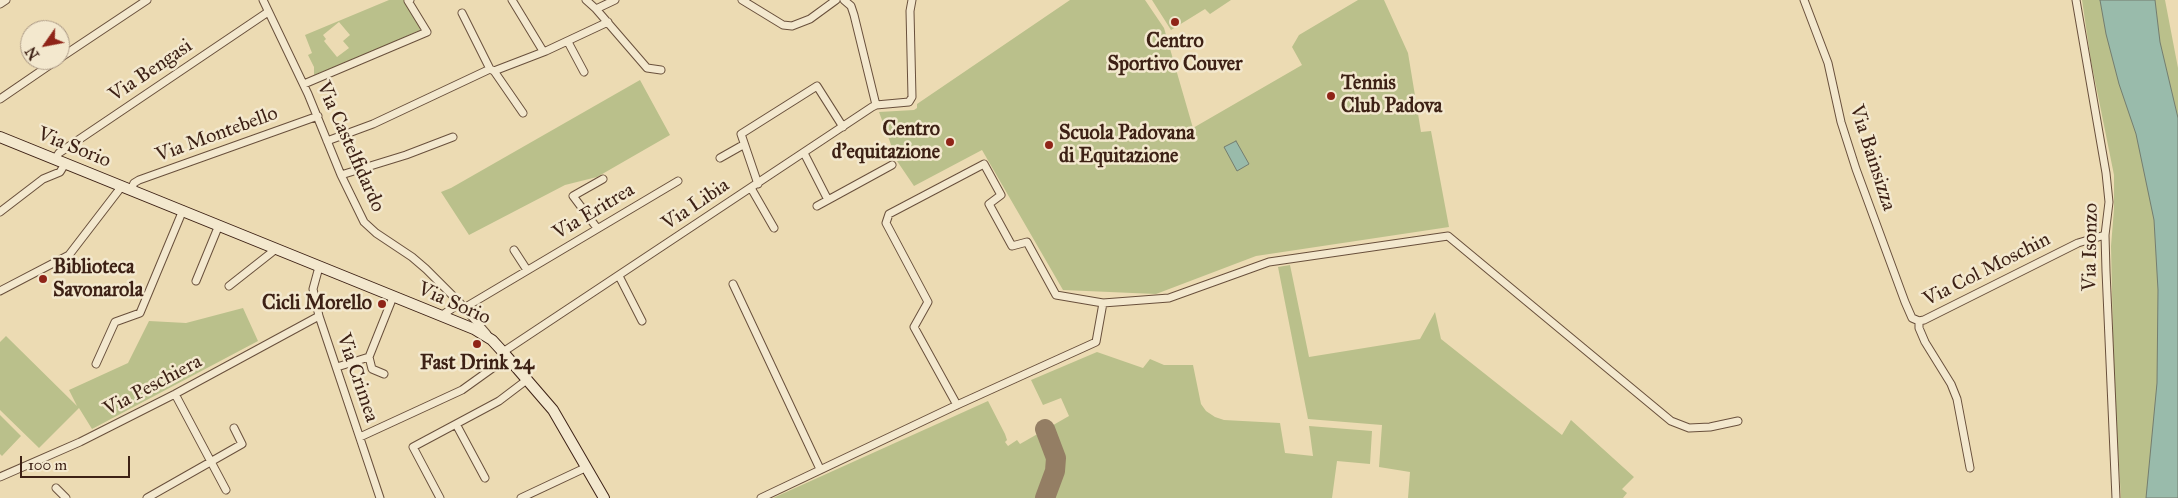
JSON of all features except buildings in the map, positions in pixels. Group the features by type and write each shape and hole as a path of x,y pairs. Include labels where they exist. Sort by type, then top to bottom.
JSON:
{"main road":[{"name":"Via Sorio","path":"0,138 183,210 474,329 492,340 528,379 553,410 604,498"}],"street":[{"path":"0,4 6,0"},
{"path":"70,52 147,0"},
{"name":"Via Castelfidardo","path":"262,0 304,84 364,222 376,233 412,257 462,306 492,340"},
{"path":"304,84 427,32 408,0"},
{"path":"512,0 543,51"},
{"path":"586,0 608,22 647,68 661,70"},
{"path":"596,9 615,0"},
{"path":"742,0 783,25 792,26 810,19 836,0"},
{"path":"844,0 851,6 854,15 876,105"},
{"name":"Via Libia","path":"360,437 462,390 505,354 876,105 910,101 910,11 912,0"},
{"name":"Via Bainsizza","path":"1804,0 1828,63 1840,122 1856,169 1905,302 1912,318 1918,321"},
{"name":"Via Isonzo","path":"2076,0 2108,188 2109,211 2105,235 2107,317 2116,498"},
{"name":"Via Bengasi","path":"55,159 59,153 268,12"},
{"path":"462,13 492,70 523,113"},
{"path":"328,142 373,124 492,70 568,42 608,22"},
{"path":"568,42 584,72"},
{"path":"0,98 42,70"},
{"path":"774,228 755,186 741,134 817,86 843,127"},
{"name":"Via Montebello","path":"0,291 69,255 126,188 134,183 318,116"},
{"path":"342,175 415,155 453,137"},
{"path":"720,158 743,145"},
{"path":"804,152 828,200"},
{"path":"0,212 43,180 60,172 65,164"},
{"path":"957,405 914,326 928,302 886,223 889,214 984,164 1001,195 989,204 1012,246 1027,242 1056,295 1103,303 1170,298 1269,262 1448,236 1671,421 1689,428 1710,427 1738,421"},
{"path":"817,206 892,165"},
{"path":"597,228 573,196 603,179"},
{"name":"Via Eritrea","path":"462,306 678,181"},
{"path":"96,364 115,322 140,313 183,210"},
{"path":"196,281 219,225"},
{"name":"Via Col Moschin","path":"1970,468 1957,399 1951,384 1925,342 1918,321 1924,320 2078,243 2105,235"},
{"path":"229,286 276,249"},
{"path":"514,250 526,270"},
{"name":"Via Crimea","path":"319,267 313,289 319,316 380,498"},
{"path":"619,276 642,321"},
{"path":"733,284 820,469"},
{"path":"384,374 372,369 369,357 393,297"},
{"path":"761,498 957,405 1096,342 1103,303"},
{"path":"441,316 462,306"},
{"name":"Via Peschiera","path":"0,477 80,442 175,394 319,316"},
{"path":"337,367 369,357"},
{"path":"440,498 413,447 499,401 528,379"},
{"path":"175,394 226,490"},
{"path":"456,424 485,478"},
{"path":"147,498 242,444 234,428"},
{"path":"521,498 586,467"},
{"path":"56,488 66,498"}],"green space":[{"path":"389,0 404,0 420,28 420,30 369,53 314,75 314,67 308,55 312,53 305,35","holes":["339,22 350,35 343,41 349,48 337,57 324,41 326,39 323,35"]},
{"name":"Scuola Padovana di Equitazione","path":"1070,0 1145,0 1164,28 1193,128 1302,65 1292,47 1299,35 1358,0 1384,0 1408,53 1421,132 1431,131 1449,227 1256,256 1156,294 1063,290 982,150 914,186 897,161 879,112 914,110 917,108 917,104"},
{"name":"Centro Sportivo Couver","path":"1152,0 1231,0 1210,14 1205,9 1171,30"},
{"path":"2082,0 2165,0 2178,68 2178,498 2121,498 2114,383 2111,246 2114,175 2091,61"},
{"path":"640,80 670,135 597,177 565,185 469,235 441,192"},
{"path":"1290,265 1309,357 1420,339 1435,312 1441,339 1562,435 1571,420 1634,477 1622,489 1627,493 1623,498 1408,498 1410,472 1379,467 1382,425 1308,419 1278,267"},
{"path":"243,308 258,341 92,429 79,408 39,448 0,410 0,342 6,336 77,406 69,390 128,363 149,321 186,323"},
{"path":"1097,352 1143,368 1150,359 1164,365 1193,365 1201,404 1206,411 1224,420 1280,423 1285,453 1313,456 1309,426 1372,431 1370,464 1337,461 1332,498 773,498 988,401 1005,434 1007,440 1005,442 1008,446 1017,440 1020,444 1069,416 1061,398 1043,405 1031,380"},
{"path":"0,415 21,436 2,456 0,454"}],"shaded area":[{"path":"2100,0 2155,0 2160,42 2178,118 2178,498 2146,498 2157,383 2158,290 2154,220 2136,134 2119,84 2106,34"},
{"path":"1236,141 1249,164 1237,171 1224,147"}],"taxiway":[{"path":"1045,429 1056,458 1055,471 1045,498"}],"place":[{"name":"Centro Sportivo Couver","path":"1175,22"},
{"name":"Tennis Club Padova","path":"1331,96"},
{"name":"Centro d'equitazione","path":"950,142"},
{"name":"Scuola Padovana di Equitazione","path":"1049,145"},
{"name":"Biblioteca Savonarola","path":"43,279"},
{"name":"Cicli Morello","path":"382,304"},
{"name":"Fast Drink 24","path":"477,344"}]}
